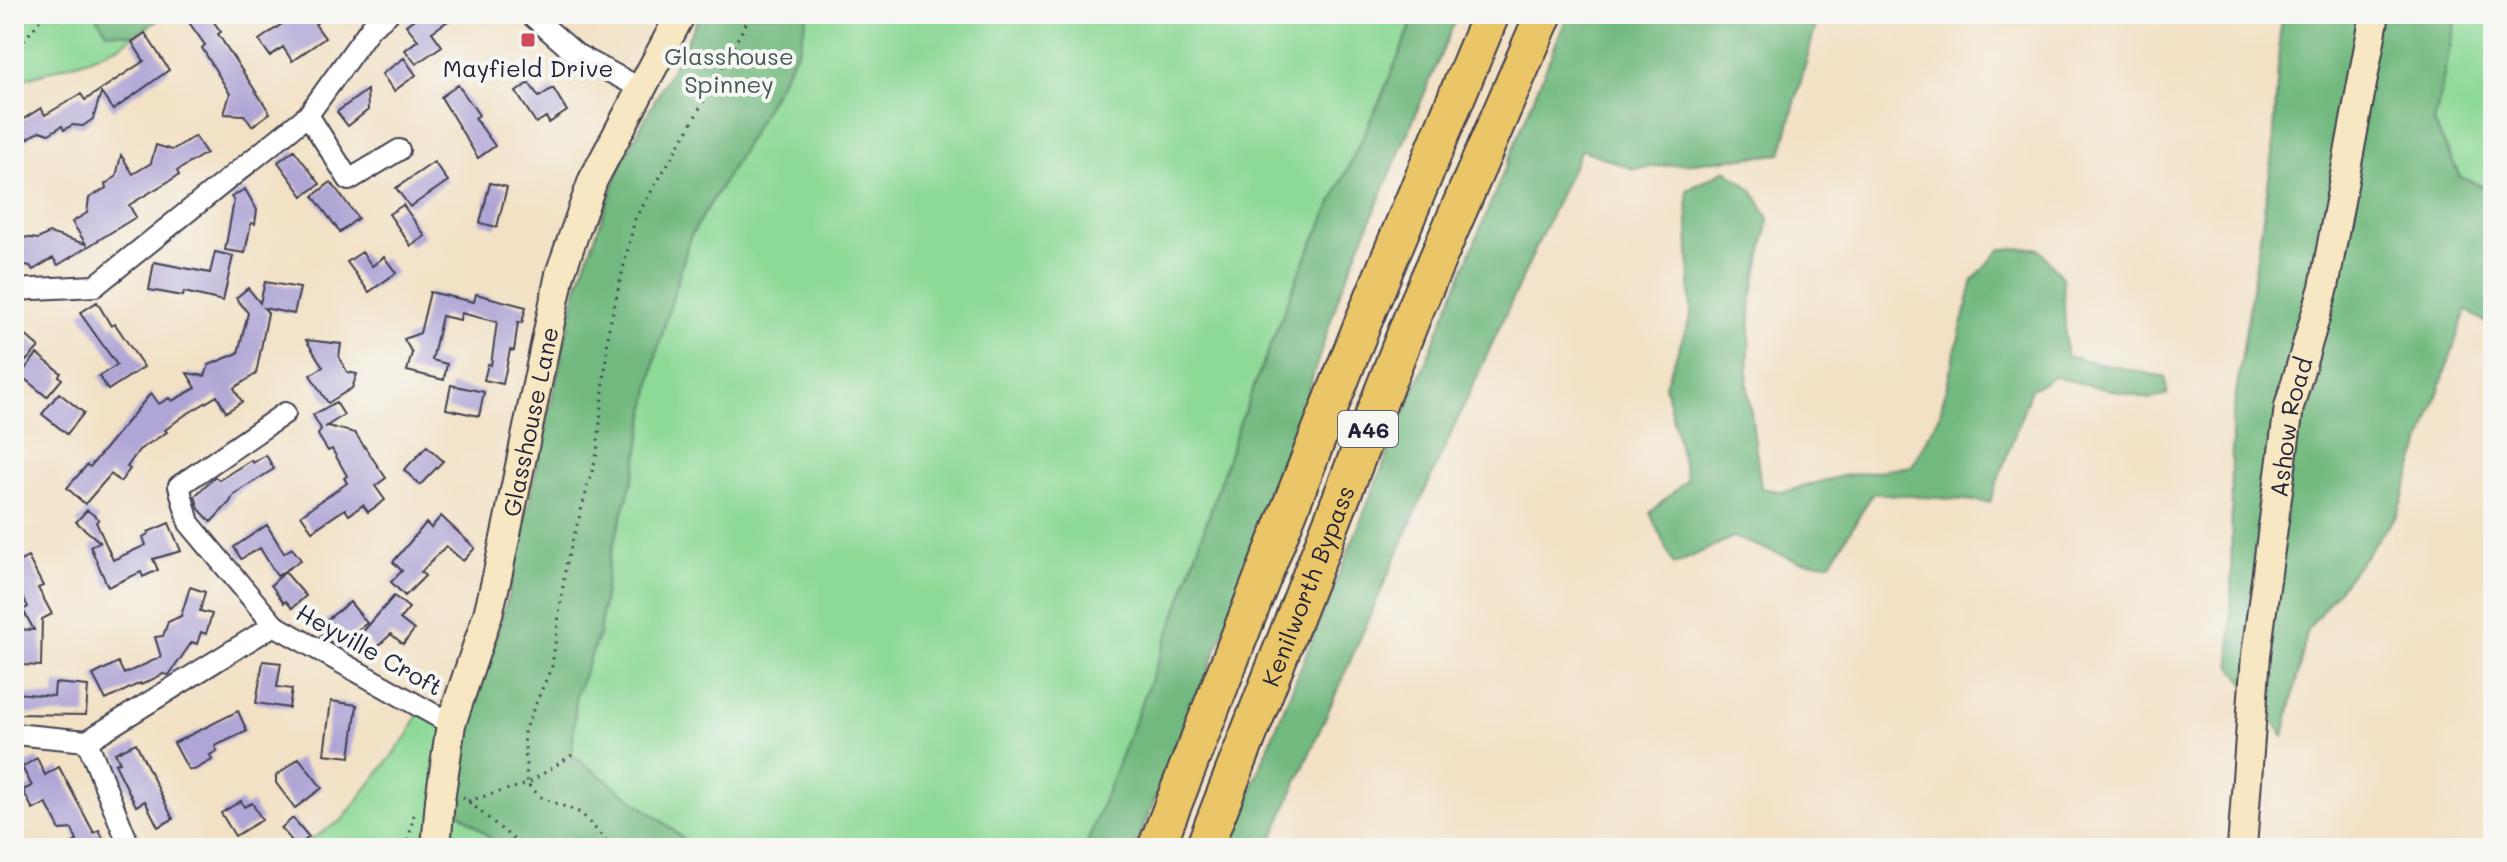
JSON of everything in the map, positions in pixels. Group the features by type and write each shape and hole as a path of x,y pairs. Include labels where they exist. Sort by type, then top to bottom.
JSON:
{"highway":[{"name":"Kenilworth Bypass","path":"1156,848 1366,315 1491,14"},
{"name":"Kenilworth Bypass","path":"1204,848 1413,315 1544,14"}],"street":[{"path":"14,290 95,286 308,115 371,27 388,14"},
{"path":"530,14 576,54 640,88"},
{"name":"Glasshouse Lane","path":"436,848 451,724 488,614 497,577 560,274 593,180 681,14"},
{"name":"Ashow Road","path":"2242,848 2256,655 2289,407 2324,287 2375,14"},
{"path":"308,115 349,180 399,150"},
{"name":"Heyville Croft","path":"285,413 179,486 189,523 274,625 451,724"},
{"path":"14,734 87,741 274,625"},
{"path":"87,741 126,838"}],"path":[{"path":"14,53 45,14"},
{"path":"613,848 581,813 542,798 527,784 524,731 552,666 566,564 597,454 609,328 635,219 751,14"},
{"path":"468,801 527,784 572,755"},
{"path":"443,780 524,848"}],"green space":[{"path":"14,14 167,14 119,46 86,60 20,80 14,86"},
{"path":"94,14 167,14 136,35 107,32"},
{"name":"Glasshouse Spinney","path":"701,14 808,14 799,48 690,237 656,355 635,471 609,560 599,634 576,695 572,755 693,848 502,848 453,807 460,729 487,666 507,600 577,287 623,160"},
{"path":"808,14 1416,14 1381,98 1299,273 1240,422 1174,620 1085,848 693,848 572,755 576,695 599,634 609,560 635,471 656,355 690,237 799,48"},
{"path":"1416,14 1458,14 1339,295 1253,561 1135,848 1085,848 1174,620 1240,422 1299,273 1381,98"},
{"path":"1568,14 1819,14 1781,154 1633,169 1581,149 1427,486 1268,848 1227,848"},
{"path":"2281,14 2457,14 2434,123 2460,177 2493,191 2493,328 2466,310 2397,515 2308,629 2284,736 2231,665 2232,420 2273,152"},
{"path":"2457,14 2493,14 2493,191 2460,177 2434,123"},
{"path":"1726,170 1753,191 1769,219 1752,298 1747,383 1761,488 1784,492 1842,476 1912,466 1939,417 1973,280 2001,249 2038,248 2063,279 2066,356 2165,377 2168,395 2149,399 2054,377 2031,389 1990,502 1873,493 1831,563 1799,561 1733,537 1674,565 1650,513 1687,480 1665,385 1691,316 1687,190"},
{"path":"421,707 451,724 436,848 297,848 342,820 409,734"},
{"path":"453,807 502,848 443,848"}],"building":[{"path":"183,14 208,14 270,113 252,126 244,115 224,114 230,94 202,48 205,45"},
{"path":"285,14 331,14 315,24 325,38 292,61 283,47 270,56 259,40 289,19"},
{"path":"421,14 458,14 432,32 442,46 416,64 405,50 418,40 406,25"},
{"path":"145,33 169,70 113,110 101,93 93,119 83,126 72,125 64,130 62,126 49,134 40,131 14,147 14,125 41,108 45,115 81,94 85,100 144,61 132,42"},
{"path":"404,58 416,75 394,91 382,74"},
{"path":"529,83 539,97 553,88 567,111 549,123 546,117 536,123 516,92"},
{"path":"458,85 479,115 475,118 495,146 478,158 441,97"},
{"path":"367,90 368,110 348,126 337,112"},
{"path":"195,136 206,153 177,171 179,175 129,205 136,217 58,265 53,258 33,270 30,266 14,263 14,236 38,239 49,233 86,244 72,222 87,213 89,198 106,188 105,184 116,177 121,155 133,174 151,163 156,145 172,150"},
{"path":"294,150 320,184 303,196 278,162"},
{"path":"434,162 448,181 410,207 396,188"},
{"path":"331,182 358,218 340,232 313,196"},
{"path":"490,183 507,187 497,227 480,223"},
{"path":"245,189 257,210 255,224 251,223 245,253 225,250 234,201 231,197"},
{"path":"403,205 425,236 411,246 389,214"},
{"path":"215,252 233,256 223,301 184,292 183,296 149,290 154,262 210,273"},
{"path":"362,252 372,266 384,257 396,273 369,292 347,262"},
{"path":"265,282 300,288 294,314 264,308 268,313 256,374 234,388 242,402 226,412 217,396 182,417 165,430 167,432 139,450 120,482 111,474 85,504 67,488 87,465 90,467 151,393 159,404 169,398 172,401 196,388 187,373 205,376 209,365 238,353 248,313 236,298 248,288 260,303"},
{"path":"430,292 474,302 476,294 526,307 522,323 518,322 514,351 510,350 503,384 484,380 488,364 491,365 497,322 461,313 460,320 442,316 432,360 447,364 444,380 407,371 412,353 404,339 420,333"},
{"path":"97,302 111,326 115,324 144,367 108,390 99,376 117,365 80,313"},
{"path":"14,325 39,347 26,361 14,350"},
{"path":"306,340 341,344 339,357 347,372 357,374 352,388 328,403 310,375 323,367"},
{"path":"37,354 61,373 59,376 62,379 47,397 20,375"},
{"path":"451,385 484,392 479,416 446,409"},
{"path":"59,393 84,413 67,434 42,414"},
{"path":"336,402 344,415 325,427 355,433 386,478 375,486 385,500 368,512 363,505 349,515 345,509 312,531 301,515 347,483 344,478 347,476 332,449 328,451 318,435 321,429 313,415"},
{"path":"427,446 443,461 420,485 404,470"},
{"path":"266,455 274,469 234,494 211,522 199,509 195,496 215,477 219,480 251,460 253,463"},
{"path":"87,510 99,519 96,522 113,560 146,545 143,537 148,532 169,523 181,551 153,559 158,570 143,577 141,572 108,587 90,546 100,542 76,522"},
{"path":"441,516 475,548 463,561 446,546 421,572 425,576 405,596 391,582 402,571 393,562 426,523 431,528"},
{"path":"267,525 284,553 292,548 301,560 277,576 260,548 241,559 234,547"},
{"path":"28,557 43,586 38,588 52,614 42,619 41,666 14,661 14,629 34,630 23,610 28,607 14,581 14,564"},
{"path":"285,572 306,596 292,608 286,601 284,603 271,585"},
{"path":"190,587 205,592 200,611 212,614 206,634 201,632 197,644 192,642 169,675 163,674 140,683 106,700 93,675 118,662 124,674 161,657 155,637 163,636 168,622 181,616"},
{"path":"394,596 409,608 400,619 414,630 403,644 391,634 375,649 361,634"},
{"path":"350,602 367,623 337,646 316,628"},
{"path":"263,661 281,663 277,687 292,689 289,708 256,703"},
{"path":"55,683 88,686 86,715 14,714 14,693 54,696"},
{"path":"331,701 357,705 350,757 324,754"},
{"path":"238,711 247,731 215,746 217,751 210,755 212,760 194,770 188,769 174,743"},
{"path":"136,743 173,819 158,827 145,801 136,806 115,764 120,762 115,753"},
{"path":"37,758 45,775 59,767 94,833 99,830 108,848 63,848 77,841 72,829 60,830 46,803 33,810 23,790 32,786 22,767"},
{"path":"299,758 322,788 295,808 276,783 276,776"},
{"path":"241,801 244,807 252,803 262,820 235,836 221,813"},
{"path":"293,818 309,837 297,847 281,828"}],"place":[{"name":"Mayfield Drive","path":"528,40"}]}
